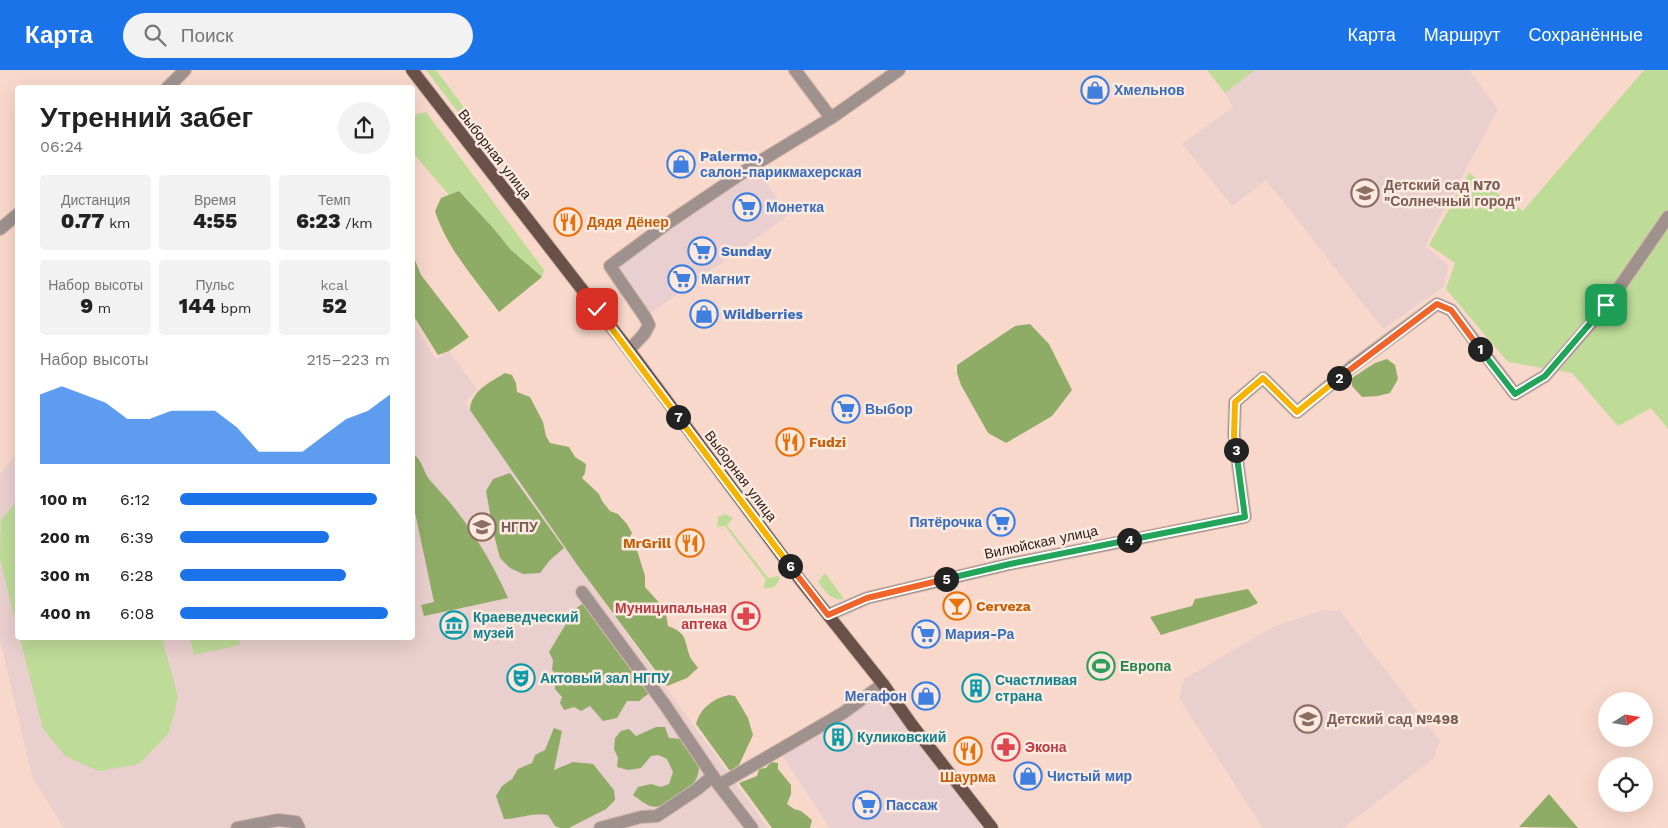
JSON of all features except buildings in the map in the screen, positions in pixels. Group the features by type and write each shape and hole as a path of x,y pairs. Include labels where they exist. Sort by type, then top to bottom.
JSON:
{"main road":[{"name":"Выборная улица","path":"412,70 629,350 734,492 992,828"}],"street":[{"path":"170,85 185,70"},
{"path":"795,70 831,118"},
{"path":"629,350 644,334 649,325 610,266 660,228 754,165 831,118 898,70"},
{"path":"0,229 15,216"},
{"name":"Вилюйская улица","path":"828,615 867,598 1010,564 1245,517 1234,436 1235,402 1263,378 1297,412 1353,366 1437,304 1451,310 1515,394 1545,376 1576,341 1606,305 1668,217"},
{"path":"582,592 752,828"},
{"path":"600,828 641,817 657,816 696,790 843,713 883,684"},
{"path":"238,828 278,820 296,822 299,828"}],"shaded area":[{"name":"Детский сад N70 \"Солнечный город\"","path":"1255,70 1469,70 1498,109 1425,246 1449,266 1443,287 1383,329 1266,180 1232,206 1182,144 1233,107 1225,93"},
{"path":"754,165 789,215 645,317 610,266"},
{"name":"НГПУ","path":"415,325 436,359 449,351 476,388 477,390 465,402 587,579 768,828 64,828 32,777 0,639 0,474 15,455 15,640 415,640"},
{"name":"Детский сад №498","path":"1324,610 1340,611 1440,741 1434,758 1343,828 1263,828 1179,698 1184,679 1273,627"},
{"path":"883,684 992,828 830,828 778,749"}],"green space":[{"path":"426,70 436,70 501,157 498,159 493,158"},
{"path":"1207,70 1255,70 1225,93"},
{"path":"1644,70 1668,70 1668,429 1651,408 1618,426 1572,373 1508,362 1446,289 1455,263 1429,245 1469,173 1523,211"},
{"path":"426,112 544,270 542,277 511,250 459,191 449,195 415,155 415,114"},
{"path":"459,191 511,250 542,277 499,312 454,251 435,211 441,198"},
{"path":"415,260 421,275 469,337 449,351 438,355 415,318"},
{"path":"1030,324 1049,344 1072,390 1052,416 1006,443 988,433 961,385 957,373 957,365 1015,326"},
{"path":"1387,359 1395,365 1398,379 1390,393 1362,397 1352,386 1352,378 1375,363"},
{"path":"505,373 512,375 516,383 517,392 530,397 543,422 546,436 550,443 569,447 575,457 586,464 585,473 582,478 599,494 610,511 618,514 627,524 632,533 626,543 636,547 645,576 645,587 665,609 668,626 683,636 691,659 698,668 687,678 667,686 578,566 470,410 471,403 478,392"},
{"path":"415,455 429,479 452,505 476,538 490,561 508,598 424,616 421,605 434,602 415,512"},
{"path":"510,473 564,548 550,560 540,573 523,574 510,568 500,558 486,491 493,479"},
{"path":"15,503 15,619 0,559 1,520"},
{"path":"725,514 733,518 727,525 768,578 778,576 780,578 774,587 763,588 766,580 725,526 717,527 718,517"},
{"path":"825,573 844,599 832,597 818,582"},
{"path":"1248,589 1258,603 1161,635 1150,617 1192,606 1195,599"},
{"path":"585,602 657,699 648,694 639,701 627,701 617,718 603,721 590,706 581,711 574,707 564,710 560,703 562,697 555,689 555,673 552,670 553,660 549,652 575,609"},
{"path":"21,640 163,640 178,697 169,733 139,764 99,771 65,756 43,729"},
{"path":"190,640 239,640 240,645 194,655"},
{"path":"729,695 735,696 748,718 753,735 739,765 730,771 696,724 701,713 708,705"},
{"path":"656,727 665,727 669,738 681,739 683,745 692,748 699,767 696,780 685,792 671,802 656,807 648,805 633,795 638,787 651,784 661,787 669,784 673,772 667,759 658,755 651,756 641,768 628,770 617,767 618,758 614,749 615,738 621,731 629,729 636,736"},
{"path":"554,728 562,731 554,770 573,762 593,764 614,790 615,800 606,809 569,828 555,826 548,815 537,814 504,819 496,796 502,786 512,779 518,769 532,763 535,755 545,750"},
{"path":"771,762 778,763 778,769 791,785 791,794 787,804 801,811 812,820 810,828 772,828 739,783 757,776 759,769 766,768"},
{"path":"1549,794 1578,828 1519,827"}],"place":[{"name":"Хмельнов","path":"1095,90"},
{"name":"Palermo, салон-парикмахерская","path":"681,164"},
{"name":"Детский сад N70 \"Солнечный город\"","path":"1365,193"},
{"name":"Монетка","path":"747,207"},
{"name":"Дядя Дёнер","path":"568,222"},
{"name":"Sunday","path":"702,251"},
{"name":"Магнит","path":"682,279"},
{"name":"Wildberries","path":"704,314"},
{"name":"Выбор","path":"846,409"},
{"name":"Fudzi","path":"790,442"},
{"name":"Пятёрочка","path":"1001,522"},
{"name":"НГПУ","path":"482,527"},
{"name":"MrGrill","path":"690,543"},
{"name":"Cerveza","path":"957,606"},
{"name":"Муниципальная аптека","path":"746,616"},
{"name":"Краеведческий музей","path":"454,625"},
{"name":"Мария-Ра","path":"926,634"},
{"name":"Европа","path":"1101,666"},
{"name":"Актовый зал НГПУ","path":"521,678"},
{"name":"Счастливая страна","path":"976,688"},
{"name":"Мегафон","path":"926,696"},
{"name":"Детский сад №498","path":"1308,719"},
{"name":"Куликовский","path":"838,737"},
{"name":"Экона","path":"1006,747"},
{"name":"Шаурма","path":"968,751"},
{"name":"Чистый мир","path":"1028,776"},
{"name":"Пассаж","path":"867,805"}],"route":[{"path":"597,309 828,615 867,598 1010,564 1245,517 1234,436 1235,402 1263,378 1297,412 1353,366 1437,304 1451,310 1515,394 1545,376 1606,305"}]}
